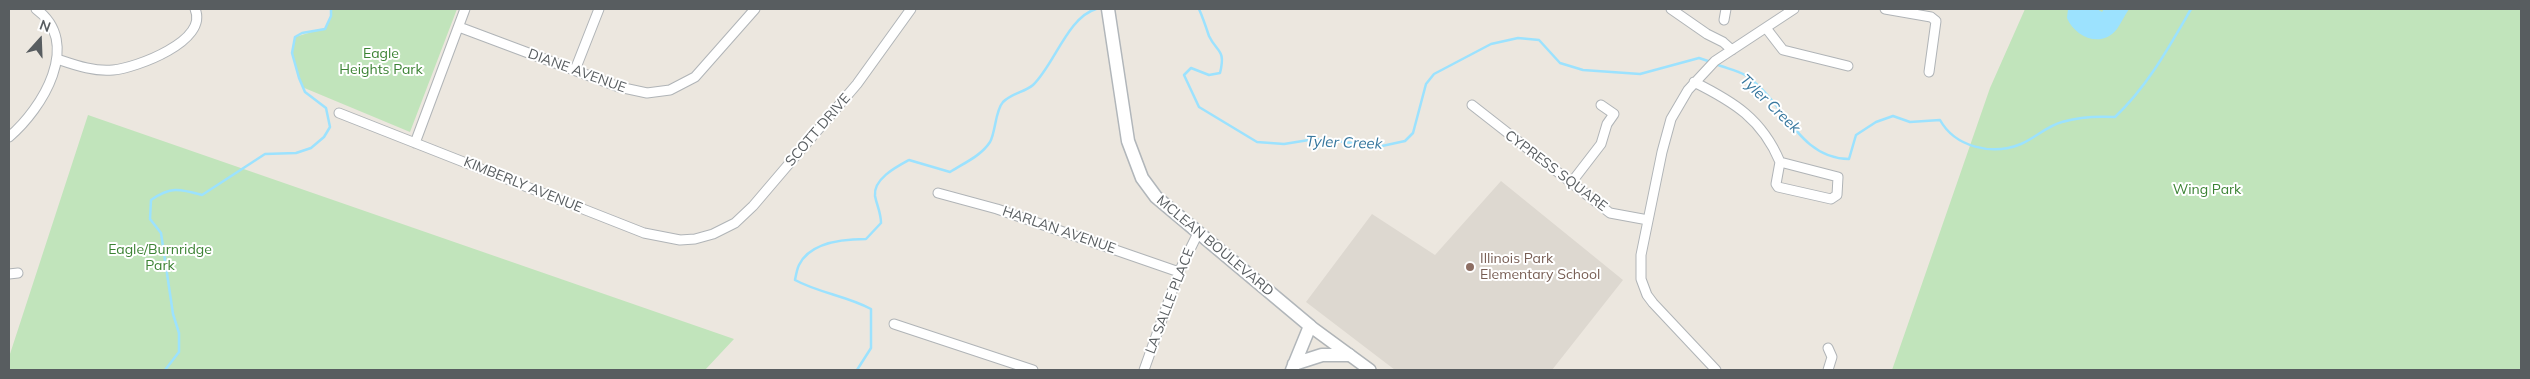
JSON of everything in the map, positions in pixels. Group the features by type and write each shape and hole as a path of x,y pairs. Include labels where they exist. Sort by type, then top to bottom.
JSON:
{"main road":[{"name":"MCLEAN BOULEVARD","path":"1108,9 1128,141 1135,166 1156,197 1310,326"},
{"path":"1293,367 1310,326"},
{"path":"1293,367 1322,356 1349,355"}],"street":[{"path":"9,137 35,109 47,87 57,59 58,50 55,33 43,14 36,9"},
{"path":"57,59 94,69 112,70 128,68 172,50 182,43 194,24 195,9"},
{"path":"415,143 465,9"},
{"path":"575,70 599,9"},
{"name":"DIANE AVENUE","path":"459,27 636,92 670,90 695,77 706,67 755,9"},
{"path":"1671,9 1707,34 1723,42 1729,52"},
{"path":"1724,20 1726,9"},
{"path":"1716,370 1647,295 1640,270 1648,220 1668,128 1682,99 1704,71 1766,28 1779,13 1794,9"},
{"path":"1885,9 1930,17 1936,21 1929,72"},
{"name":"SCOTT DRIVE","path":"710,235 735,223 753,206 857,84 908,10"},
{"path":"1766,28 1783,50 1848,66"},
{"path":"1694,82 1748,115 1768,136 1780,162 1776,184 1778,187 1831,200 1837,195 1838,177 1780,162"},
{"name":"CYPRESS SQUARE","path":"1472,105 1610,212 1648,220"},
{"path":"1571,183 1601,144 1607,124 1614,114 1601,105"},
{"name":"KIMBERLY AVENUE","path":"340,113 644,233 680,240 710,235"},
{"name":"HARLAN AVENUE","path":"938,193 997,209 1179,272"},
{"name":"LA SALLE PLACE","path":"1144,370 1179,272 1198,232"},
{"path":"894,324 1033,370"},
{"path":"1310,326 1370,370"},
{"path":"1828,348 1832,357 1828,370"}],"shaded area":[{"name":"Illinois Park Elementary School","path":"1501,181 1623,280 1552,370 1395,370 1306,302 1372,214 1435,255"}],"green space":[{"name":"Eagle Heights Park","path":"331,9 457,9 410,132 302,87 292,53 295,37 325,28 331,16"},
{"name":"Wing Park","path":"2025,9 2521,9 2521,370 1892,370 1990,88"},
{"name":"Eagle/Burnridge Park","path":"88,115 734,339 705,370 9,370 9,357"}],"water":[{"path":"2068,9 2097,9 2102,12 2104,9 2129,9 2117,29 2111,35 2096,39 2089,38 2076,31 2067,18"}],"waterway":[{"name":"Tyler Creek","path":"165,370 179,352 179,333 173,314 161,233 150,219 151,200 164,192 176,190 202,195 265,154 296,153 311,148 324,137 330,127 326,108 305,92 292,53 295,37 302,33 325,29 331,16 331,9"},
{"name":"Tyler Creek","path":"857,370 871,348 871,309 795,280 797,270 804,257 811,251 828,243 866,239 881,223 875,190 881,179 898,166 909,160 950,172 982,151 990,142 998,110 1003,102 1033,85 1048,66 1077,21 1096,9"},
{"name":"Tyler Creek","path":"1199,9 1209,36 1220,52 1222,65 1220,73 1209,75 1191,68 1184,75 1199,107 1257,142 1284,144 1315,139 1382,146 1405,141 1413,133 1426,84 1434,74 1491,44 1518,38 1539,40 1560,63 1583,70 1640,74 1699,58 1711,62"},
{"name":"Tyler Creek","path":"1716,64 1745,75 1758,85 1804,139 1817,149 1831,156 1849,159 1856,135 1876,122 1893,116 1910,122 1940,120 1955,137 1965,143 1987,149 2010,148 2062,122 2088,117 2115,117 2147,80 2191,9"}],"place":[{"name":"Illinois Park Elementary School","path":"1470,267"}]}
